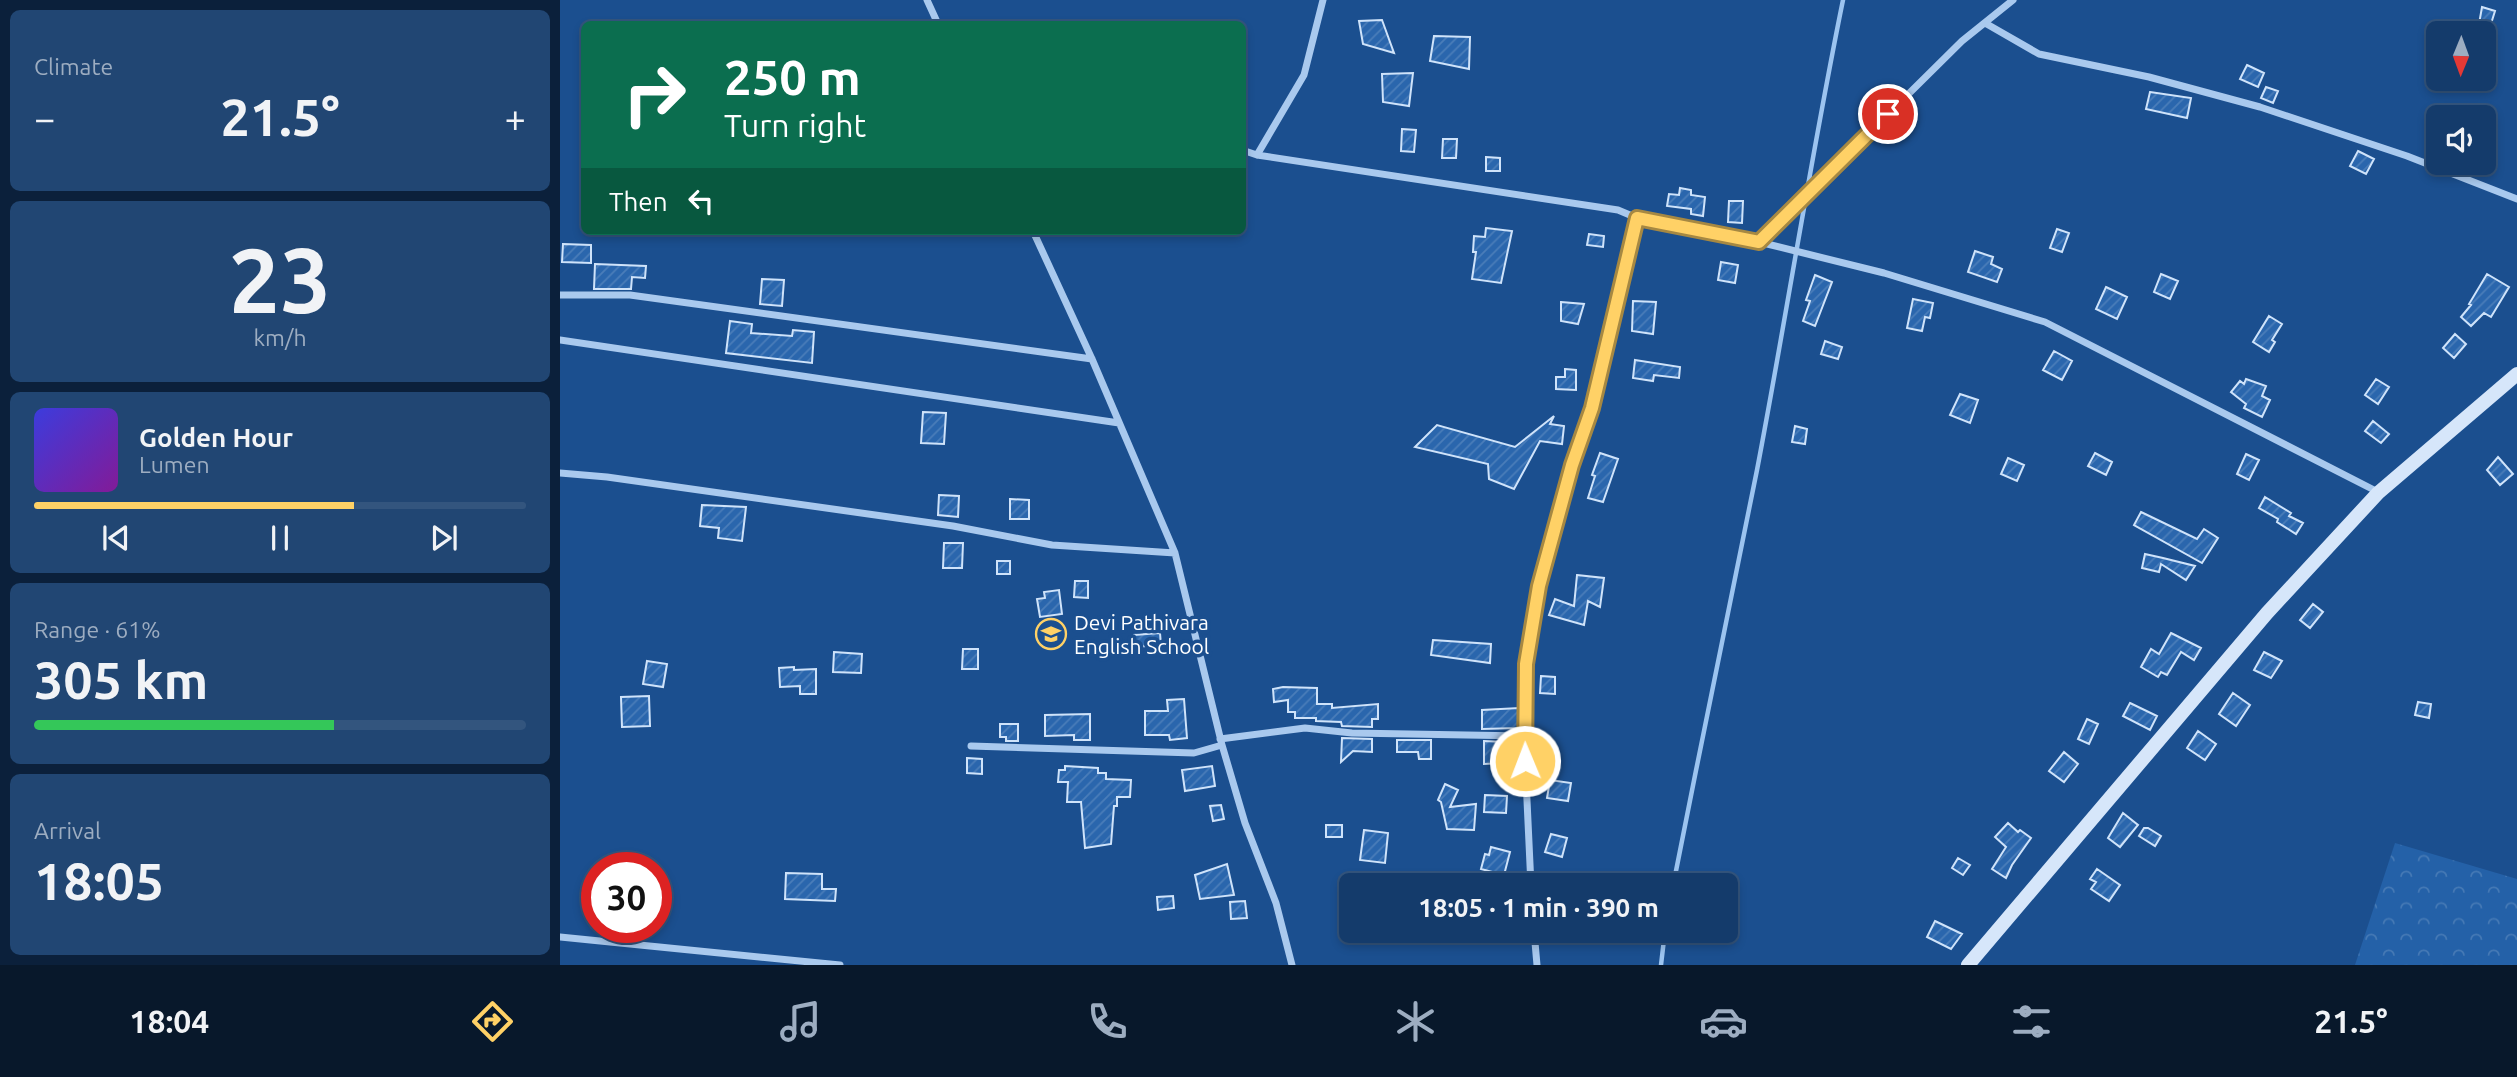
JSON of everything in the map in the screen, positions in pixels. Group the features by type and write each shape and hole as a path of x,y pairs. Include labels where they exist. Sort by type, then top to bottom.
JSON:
{"street":[{"path":"926,0 936,21"},
{"path":"1257,155 1304,75 1323,0"},
{"path":"1759,242 1962,41 2012,0"},
{"path":"1985,23 2039,54 2149,77 2260,107 2407,156 2517,199"},
{"path":"1246,151 1618,210 1637,218 1759,242 1884,273 2045,322 2378,493"},
{"path":"1530,873 1524,736 1526,664 1539,586 1572,465 1592,408 1637,218"},
{"path":"1035,235 1092,359 1175,553 1221,742 1245,824 1276,903 1292,965"},
{"path":"560,295 630,295 1092,359"},
{"path":"560,340 1119,423"},
{"path":"1968,965 2267,612 2378,493 2517,374"},
{"path":"560,473 607,477 939,524 1052,545 1175,553"},
{"path":"971,746 1194,753 1221,742 1305,728 1352,733 1524,736"},
{"path":"560,937 840,965"},
{"path":"1535,943 1537,965"}],"green space":[{"path":"2395,843 2517,879 2517,965 2355,965"}],"building":[{"path":"2482,7 2495,11 2492,21 2480,21"},
{"path":"1382,20 1394,53 1363,44 1359,21"},
{"path":"1434,36 1470,37 1469,69 1430,61"},
{"path":"2247,65 2264,73 2258,87 2240,79"},
{"path":"1413,73 1409,106 1383,102 1382,74"},
{"path":"2266,87 2278,91 2273,103 2261,98"},
{"path":"2150,92 2191,98 2187,118 2146,109"},
{"path":"1402,129 1416,130 1414,152 1401,151"},
{"path":"1443,139 1457,139 1456,158 1442,158"},
{"path":"2358,151 2374,159 2366,174 2350,166"},
{"path":"1486,157 1500,158 1500,171 1486,171"},
{"path":"1680,188 1691,190 1691,195 1705,197 1703,216 1691,214 1691,209 1667,206 1669,194 1679,195"},
{"path":"1729,201 1743,201 1742,223 1728,222"},
{"path":"1486,228 1512,231 1501,283 1472,279 1476,252 1473,252 1474,236 1485,237"},
{"path":"2057,229 2069,233 2062,252 2050,248"},
{"path":"1589,234 1604,236 1603,247 1587,245"},
{"path":"563,244 591,245 591,263 562,262"},
{"path":"1975,251 1993,257 1991,264 2002,269 1997,282 1968,272"},
{"path":"1721,262 1738,265 1735,283 1718,280"},
{"path":"595,264 646,266 645,278 632,277 631,289 594,289"},
{"path":"2161,274 2178,281 2170,299 2154,292"},
{"path":"2487,274 2509,287 2491,317 2484,313 2471,326 2461,317 2471,305 2469,304"},
{"path":"1815,275 1832,282 1815,326 1803,321 1810,301 1806,300"},
{"path":"762,279 784,280 782,306 760,304"},
{"path":"2106,287 2127,297 2117,319 2096,309"},
{"path":"1913,299 1933,303 1930,318 1925,317 1922,331 1907,328"},
{"path":"1633,301 1656,302 1653,334 1632,331"},
{"path":"1561,302 1584,304 1578,324 1561,321"},
{"path":"2269,316 2282,324 2272,340 2275,342 2269,352 2253,342"},
{"path":"730,321 752,324 751,333 792,336 793,330 814,332 812,363 726,353"},
{"path":"2455,334 2466,344 2454,358 2443,348"},
{"path":"1825,341 1842,347 1838,359 1821,354"},
{"path":"2054,351 2072,361 2062,380 2043,370"},
{"path":"1635,360 1680,367 1679,378 1654,375 1653,381 1633,378"},
{"path":"1565,369 1576,370 1576,390 1556,389 1556,377 1565,377"},
{"path":"2246,379 2266,386 2262,396 2270,400 2262,417 2244,408 2246,404 2231,392 2240,381 2244,384"},
{"path":"2376,379 2389,387 2378,404 2365,395"},
{"path":"1960,394 1978,400 1970,423 1950,415"},
{"path":"923,412 946,413 944,444 921,443"},
{"path":"1554,416 1550,424 1564,426 1562,444 1540,441 1514,489 1489,479 1488,464 1415,447 1437,425 1515,447"},
{"path":"2373,421 2389,434 2381,443 2365,431"},
{"path":"1795,426 1807,429 1805,444 1792,442"},
{"path":"1600,453 1618,459 1603,502 1588,498"},
{"path":"2095,453 2112,462 2106,475 2088,466"},
{"path":"2246,454 2259,460 2249,480 2237,474"},
{"path":"2498,457 2513,474 2500,485 2487,470"},
{"path":"2008,458 2024,465 2017,481 2001,474"},
{"path":"939,495 959,496 958,517 938,515"},
{"path":"2265,497 2291,513 2289,516 2303,523 2296,534 2259,508"},
{"path":"1010,499 1029,500 1029,519 1010,519"},
{"path":"702,505 746,507 742,541 718,538 719,528 700,526"},
{"path":"2141,512 2197,539 2204,529 2218,538 2202,563 2134,525"},
{"path":"944,543 963,543 962,568 943,568"},
{"path":"2145,554 2195,566 2186,580 2161,564 2159,572 2142,568"},
{"path":"997,561 1010,561 1010,574 997,574"},
{"path":"1577,575 1604,578 1600,607 1588,601 1584,625 1549,615 1555,599 1574,606"},
{"path":"1075,581 1088,581 1088,598 1074,597"},
{"path":"1059,590 1062,614 1040,617 1037,599 1045,598 1044,592"},
{"path":"2313,604 2323,612 2310,628 2300,620"},
{"path":"1160,633 1161,645 1135,647 1134,635"},
{"path":"2171,633 2201,648 2194,660 2181,652 2167,675 2161,672 2158,677 2141,667 2151,649 2159,654"},
{"path":"1433,640 1491,644 1490,663 1431,655"},
{"path":"963,649 978,649 978,669 962,669"},
{"path":"834,652 862,654 861,673 833,672"},
{"path":"2264,652 2282,661 2271,678 2254,670"},
{"path":"647,661 667,664 663,687 643,684"},
{"path":"794,667 794,670 816,669 816,694 800,694 800,686 780,687 779,668"},
{"path":"1541,676 1555,677 1555,694 1540,693"},
{"path":"1317,688 1317,704 1332,704 1332,708 1378,704 1378,719 1372,719 1372,727 1342,726 1341,722 1295,718 1295,712 1288,712 1288,700 1274,702 1273,689"},
{"path":"2233,693 2250,705 2236,726 2219,714"},
{"path":"649,696 650,726 622,727 621,697"},
{"path":"1184,699 1187,738 1170,740 1169,735 1145,735 1145,711 1168,711 1167,700"},
{"path":"2418,702 2431,704 2429,718 2415,715"},
{"path":"2130,703 2157,716 2150,730 2123,716"},
{"path":"1519,708 1518,728 1482,729 1482,710"},
{"path":"1090,714 1090,740 1074,740 1074,735 1045,736 1045,715"},
{"path":"2087,719 2098,724 2089,744 2078,739"},
{"path":"1000,724 1018,724 1018,741 1006,741 1006,737 1000,737"},
{"path":"2198,731 2216,744 2205,760 2187,748"},
{"path":"1342,738 1372,739 1372,752 1353,751 1341,762"},
{"path":"1397,740 1431,740 1431,759 1419,759 1418,752 1397,752"},
{"path":"1484,741 1504,742 1504,763 1484,764"},
{"path":"2064,752 2078,764 2064,782 2049,771"},
{"path":"967,758 982,759 982,774 967,773"},
{"path":"1065,766 1098,768 1098,773 1106,773 1106,779 1131,780 1130,797 1117,797 1117,806 1114,806 1111,844 1085,848 1081,802 1067,802 1068,782 1058,782 1059,770 1065,770"},
{"path":"1212,766 1215,786 1185,791 1182,770"},
{"path":"1550,780 1571,783 1568,801 1547,798"},
{"path":"1445,784 1458,790 1450,807 1476,804 1474,830 1447,829 1441,802 1438,800"},
{"path":"1485,795 1507,796 1506,813 1484,812"},
{"path":"1221,805 1224,819 1213,821 1210,806"},
{"path":"2123,813 2138,825 2120,847 2108,838"},
{"path":"2008,823 2031,838 2006,878 1992,869 2006,847 1995,837"},
{"path":"1326,825 1342,825 1342,837 1326,837"},
{"path":"2144,828 2161,836 2155,846 2139,836"},
{"path":"1364,830 1388,833 1385,863 1360,860"},
{"path":"1551,834 1567,838 1562,857 1545,852"},
{"path":"1491,847 1510,852 1505,873 1481,869 1485,854 1489,855"},
{"path":"1958,858 1970,865 1963,875 1952,868"},
{"path":"1227,864 1234,895 1200,899 1195,875"},
{"path":"2097,869 2120,885 2109,901 2091,889 2096,882 2090,879"},
{"path":"786,873 822,874 822,889 836,889 835,901 785,899"},
{"path":"1173,896 1174,908 1158,910 1157,897"},
{"path":"1245,901 1247,918 1231,919 1230,902"},
{"path":"1935,921 1962,934 1951,949 1927,937"}],"waterway":[{"path":"1676,873 1757,470 1843,0"},
{"path":"1661,965 1664,943"}],"place":[{"name":"Devi Pathivara English School","path":"1051,634"}],"route":[{"path":"1525,761 1526,664 1539,586 1572,465 1592,408 1637,218 1759,242 1888,114"}]}
